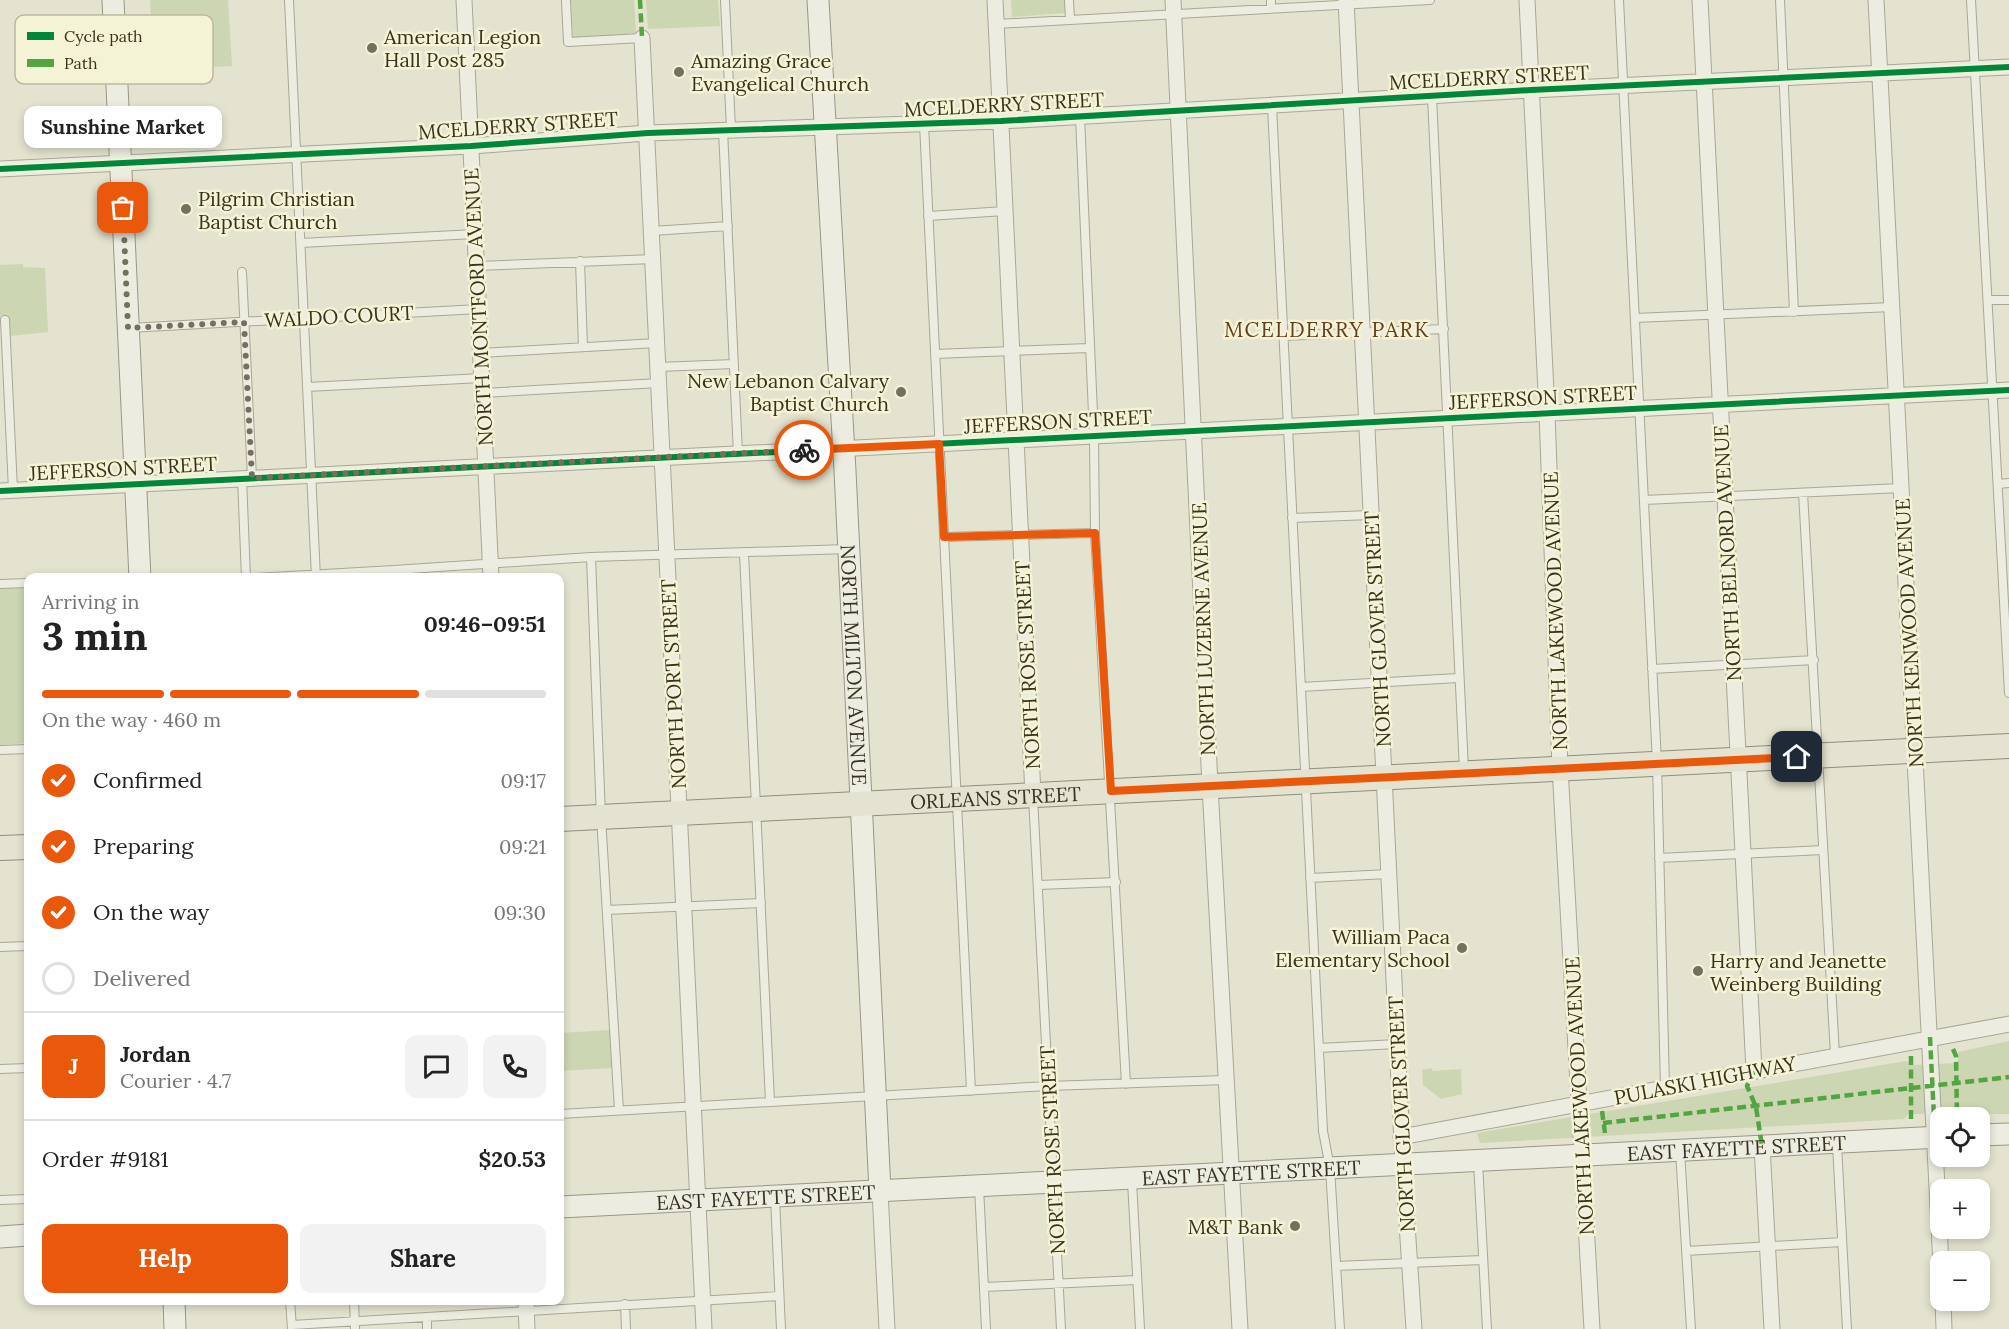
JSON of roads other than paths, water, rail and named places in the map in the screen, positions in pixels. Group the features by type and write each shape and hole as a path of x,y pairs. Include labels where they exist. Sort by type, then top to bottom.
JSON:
{"main road":[{"name":"ORLEANS STREET","path":"564,819 2009,746"},
{"path":"0,848 24,847"}],"street":[{"path":"113,0 114,15"},
{"name":"NORTH MONTFORD AVENUE","path":"464,0 491,571"},
{"name":"NORTH MILTON AVENUE","path":"818,0 844,448 886,1329"},
{"name":"NORTH ROSE STREET","path":"995,0 1033,795"},
{"name":"NORTH LAKEWOOD AVENUE","path":"1527,0 1547,413 1560,768 1592,1329"},
{"name":"NORTH BELNORD AVENUE","path":"1700,0 1754,1071"},
{"name":"NORTH KENWOOD AVENUE","path":"1876,0 1930,1037 1936,1107"},
{"name":"NORTH GLOVER STREET","path":"1346,2 1401,1137 1414,1329"},
{"name":"NORTH LUZERNE AVENUE","path":"1173,7 1210,786 1240,1329"},
{"name":"NORTH PORT STREET","path":"642,38 704,1329"},
{"name":"MCELDERRY STREET","path":"0,169 471,146 648,133 727,129 825,129 1001,121 1532,90 2009,67"},
{"path":"117,84 140,573"},
{"name":"JEFFERSON STREET","path":"6,491 2009,390"},
{"name":"PULASKI HIGHWAY","path":"1401,1137 2009,1024"},
{"path":"1990,1135 2009,1134"},
{"name":"EAST FAYETTE STREET","path":"564,1207 1930,1137"},
{"path":"1762,1146 1772,1329"},
{"name":"NORTH KENWOOD AVENUE","path":"1939,1167 1941,1251"},
{"path":"0,1237 24,1235"},
{"path":"174,1305 175,1329"},
{"path":"526,1306 527,1329"},
{"path":"1943,1311 1944,1329"}],"lane":[{"path":"289,0 316,573"},
{"path":"725,0 728,226 738,453"},
{"path":"1069,0 1070,20"},
{"path":"1271,0 1271,9"},
{"path":"996,24 1070,20 1173,7 1271,9 1346,2 1429,0"},
{"path":"1619,0 1657,764 1665,1087"},
{"path":"1780,0 1794,312"},
{"path":"1971,0 2009,693"},
{"path":"566,1 568,42 642,38"},
{"path":"1432,97 1464,773"},
{"path":"1272,106 1323,1131 1330,1168 1340,1329"},
{"path":"1080,117 1094,436 1095,533 1126,1084"},
{"path":"924,124 971,1091"},
{"path":"928,216 1005,211"},
{"path":"652,231 728,226"},
{"path":"301,243 475,234"},
{"path":"477,266 654,258"},
{"path":"580,261 583,347"},
{"path":"242,272 247,478 246,573"},
{"path":"1988,300 2009,300"},
{"path":"1635,318 1892,307"},
{"name":"WALDO COURT","path":"128,328 478,309"},
{"path":"5,320 6,491"},
{"path":"1283,336 1444,329"},
{"path":"481,353 657,343"},
{"path":"935,354 1089,348"},
{"path":"658,367 734,364"},
{"path":"307,387 659,383"},
{"path":"1998,484 2009,483"},
{"path":"1644,500 1901,488"},
{"path":"1803,493 1835,1055"},
{"path":"1292,518 1371,515"},
{"path":"944,537 1095,533"},
{"path":"426,573 491,571 591,557 849,549"},
{"path":"744,554 770,1102"},
{"path":"591,557 601,817 619,1110"},
{"path":"0,584 24,583"},
{"path":"1652,669 1814,660"},
{"path":"1301,687 1458,678"},
{"path":"0,750 24,749"},
{"name":"NORTH ROSE STREET","path":"1033,795 1061,1329"},
{"path":"1659,858 1823,850"},
{"path":"1310,878 1388,874"},
{"path":"1038,885 1116,882"},
{"path":"607,909 761,903"},
{"path":"0,947 24,946"},
{"path":"1319,1048 1397,1044"},
{"path":"0,1069 24,1068"},
{"path":"564,1114 1048,1086 1226,1080"},
{"path":"1837,1142 1847,1329"},
{"path":"1680,1150 1691,1329"},
{"path":"1478,1161 1487,1329"},
{"path":"1132,1178 1140,1329"},
{"path":"979,1186 986,1329"},
{"path":"775,1196 781,1329"},
{"path":"0,1200 24,1199"},
{"path":"1686,1251 1842,1242"},
{"path":"1336,1266 1482,1260"},
{"path":"984,1287 1137,1280"},
{"path":"291,1305 292,1327 355,1326 526,1306 625,1304 779,1296"},
{"path":"625,1304 626,1329"},
{"path":"354,1305 355,1326"},
{"path":"427,1319 427,1329"}],"place":[{"name":"American Legion Hall Post 285","path":"372,48"},
{"name":"Amazing Grace Evangelical Church","path":"679,72"},
{"name":"Sunshine Market","path":"123,208"},
{"name":"Pilgrim Christian Baptist Church","path":"186,209"},
{"name":"New Lebanon Calvary Baptist Church","path":"901,392"},
{"name":"William Paca Elementary School","path":"1462,948"},
{"name":"Harry and Jeanette Weinberg Building","path":"1698,971"},
{"name":"M&T Bank","path":"1295,1226"}],"district":[{"name":"MCELDERRY PARK","path":"1327,329"}]}
